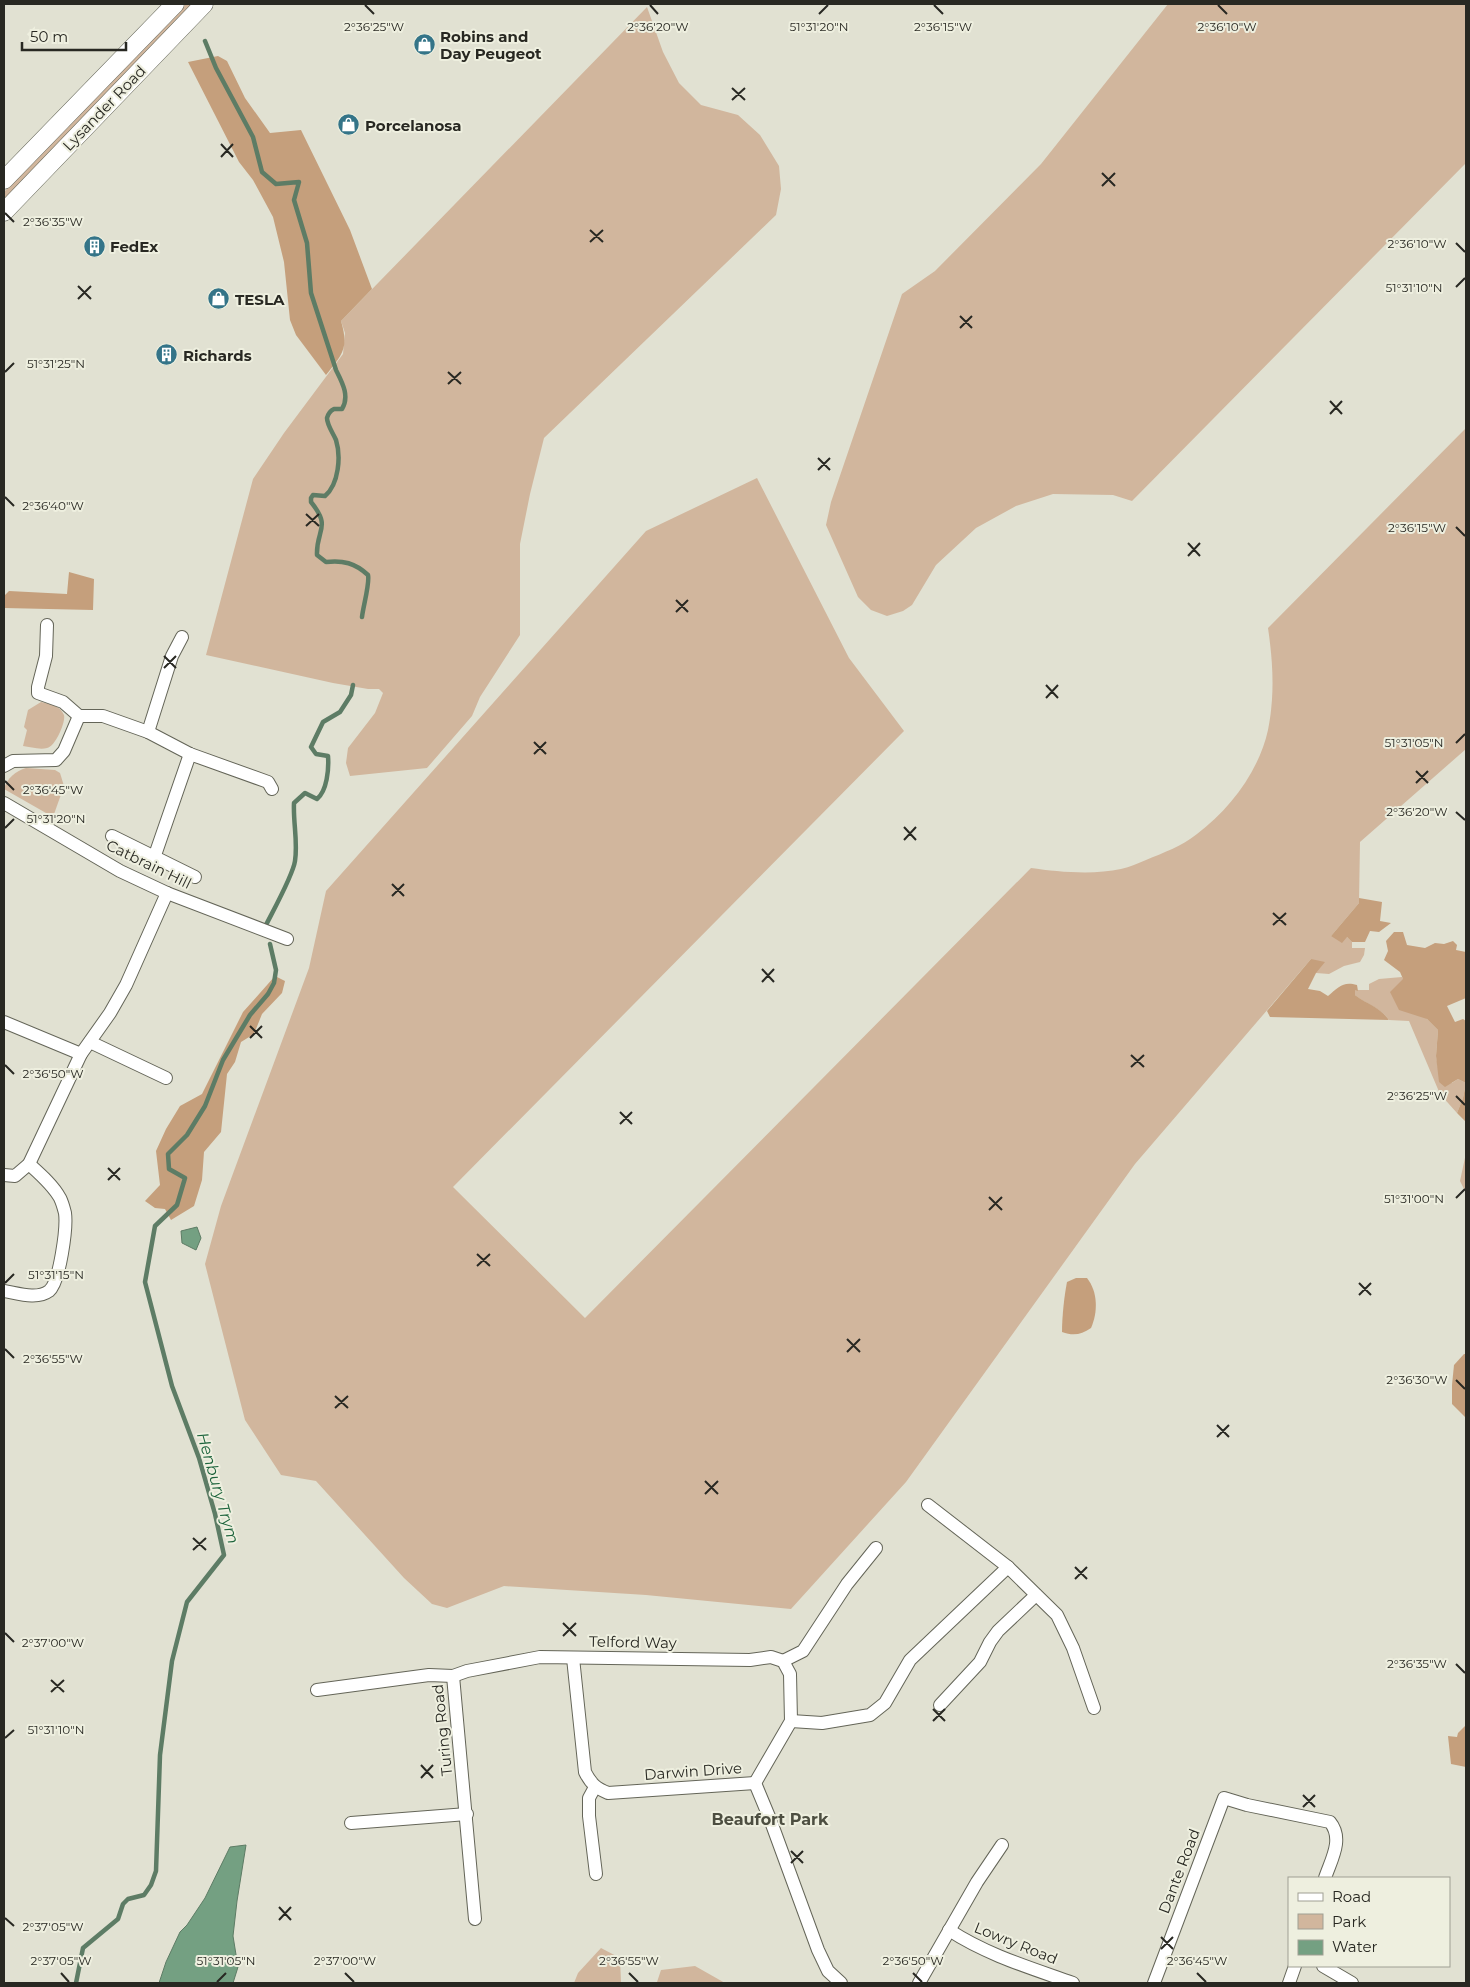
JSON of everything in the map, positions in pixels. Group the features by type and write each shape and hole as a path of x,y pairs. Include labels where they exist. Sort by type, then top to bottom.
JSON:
{"street":[{"name":"Lysander Road","path":"4,180 175,4"},
{"name":"Lysander Road","path":"4,212 204,4"},
{"path":"47,625 46,656 38,693 63,702 79,716 103,716 148,732 190,754 268,782 272,789"},
{"path":"148,732 172,656 182,637"},
{"path":"4,766 13,760 56,760 64,751 79,716"},
{"path":"154,858 190,754"},
{"name":"Catbrain Hill","path":"4,804 120,870 167,893 287,939"},
{"path":"112,836 195,877"},
{"path":"4,1175 15,1176 29,1164 81,1054 126,985 167,893"},
{"path":"4,1022 81,1054"},
{"path":"90,1042 166,1078"},
{"path":"4,1291 40,1295 49,1290 55,1283 60,1266 65,1213 60,1199 43,1176 29,1164"},
{"path":"928,1505 1008,1567 1057,1616 1073,1648 1094,1708"},
{"path":"755,1783 791,1721 790,1674 783,1661 803,1651 847,1584 876,1548"},
{"path":"791,1721 822,1723 870,1715 885,1703 910,1660 1008,1567"},
{"path":"940,1704 980,1662 998,1631 1036,1595"},
{"name":"Telford Way","path":"453,1676 467,1671 540,1657 750,1660 771,1657 783,1661"},
{"path":"573,1658 585,1772 595,1787 589,1798 589,1816 596,1874"},
{"name":"Turing Road","path":"317,1690 429,1675 453,1676 467,1814 475,1919"},
{"name":"Darwin Drive","path":"595,1787 608,1793 755,1783 818,1950 828,1972 841,1983"},
{"name":"Dante Road","path":"1154,1983 1224,1798 1247,1806 1330,1822 1336,1830 1338,1839 1325,1877"},
{"path":"351,1823 467,1814"},
{"path":"919,1983 977,1882 1002,1845"},
{"name":"Lowry Road","path":"949,1930 966,1941 1010,1960 1073,1983"},
{"path":"1289,1983 1295,1967"},
{"path":"1326,1967 1352,1983"}],"green space":[{"path":"186,4 195,4 4,200 4,192"},
{"path":"1168,4 1466,4 1466,163 1132,501 1113,495 1053,494 1016,506 976,528 936,565 912,605 903,611 887,616 871,610 858,597 826,525 831,502 902,294 935,271 1041,164"},
{"path":"647,7 663,52 679,83 701,105 738,115 760,135 779,166 781,189 776,215 544,438 520,544 520,635 480,697 472,716 427,768 350,776 346,763 348,748 375,713 383,693 379,689 333,683 206,655 253,479 284,433 343,354 345,333 341,321"},
{"path":"1466,428 1466,749 1360,842 1359,903 1331,936 1347,937 1352,942 1352,948 1365,948 1360,962 1344,966 1329,974 1316,973 1311,959 1135,1164 906,1482 791,1609 646,1595 504,1586 447,1608 432,1604 404,1578 316,1481 281,1475 245,1420 205,1264 221,1206 309,968 326,891 646,531 757,478 849,658 904,731 453,1187 585,1318 1031,868 1064,872 1088,872 1124,868 1166,852 1185,842 1221,813 1242,788 1258,760 1268,730 1272,704 1272,679 1268,628"},
{"path":"41,702 60,709 64,715 62,728 50,747 41,749 23,746 27,730 24,727 28,710"},
{"path":"26,768 55,770 60,773 64,786 53,817 4,789 12,775"},
{"path":"1402,977 1427,1019 1438,1030 1436,1056 1439,1073 1452,1083 1458,1079 1466,1083 1457,1113 1440,1094 1409,1021 1389,1020 1382,1012 1355,995 1355,990 1369,990 1369,984 1379,979"},
{"path":"1466,1153 1466,1193 1460,1181"},
{"path":"601,1948 620,1958 621,1983 574,1983 578,1973"},
{"path":"695,1966 725,1983 641,1983 657,1982 661,1970"}],"shaded area":[{"path":"218,56 227,61 245,98 270,133 301,130 350,230 372,289 341,321 344,338 343,350 337,362 326,375 296,335 290,320 284,262 273,217 253,180 239,162 188,62"},
{"path":"69,572 94,579 93,610 4,608 4,596 9,591 67,594"},
{"path":"1359,898 1382,902 1380,921 1391,923 1379,932 1370,931 1365,942 1352,942 1347,937 1342,943 1331,936 1359,903"},
{"path":"1394,932 1403,932 1407,945 1425,948 1435,943 1444,944 1453,941 1457,945 1456,950 1466,952 1466,998 1447,1006 1455,1022 1463,1019 1466,1021 1466,1083 1458,1079 1445,1087 1439,1082 1436,1056 1438,1030 1427,1019 1399,1010 1390,992 1403,979 1400,972 1384,960 1388,951 1386,941"},
{"path":"1311,959 1325,962 1316,973 1308,989 1320,991 1328,996 1345,984 1357,985 1358,991 1355,990 1355,995 1377,1009 1389,1020 1270,1017 1267,1011"},
{"path":"275,976 285,981 282,993 262,1014 254,1034 241,1042 235,1062 227,1074 221,1132 204,1152 202,1180 194,1206 171,1220 165,1209 155,1208 145,1201 160,1185 156,1151 166,1129 180,1106 202,1094 243,1012"},
{"path":"1466,1083 1466,1122 1457,1113"},
{"path":"1076,1278 1087,1278 1091,1284 1095,1296 1096,1309 1091,1328 1084,1332 1070,1334 1062,1332 1064,1301 1067,1282"},
{"path":"1466,1354 1466,1418 1452,1404 1454,1365"},
{"path":"1466,1725 1466,1767 1451,1764 1448,1736 1457,1737 1458,1733"}],"water":[{"path":"197,1227 201,1238 196,1250 182,1243 181,1231"},
{"path":"246,1845 233,1936 238,1967 233,1983 159,1983 166,1962 180,1932 205,1898 230,1847"}],"waterway":[{"path":"205,41 216,68 253,137 262,172 276,184 299,182 294,200 307,243 311,293 345,394 342,409 334,409 327,418 338,447 338,470 336,477 330,491 325,496 313,495 311,498 311,502 322,523 317,555 326,562 343,562 353,565 368,575 362,617"},
{"path":"266,925 287,884 295,861 294,803 305,793 317,799 325,785 328,773 328,756 316,754 311,747 323,722 340,712 351,695 353,685"},
{"name":"Henbury Trym","path":"76,1983 83,1948 118,1919 123,1904 128,1899 144,1895 151,1885 156,1871 160,1755 172,1661 187,1602 224,1555 215,1514 199,1458 172,1386 145,1282 155,1226 177,1205 185,1178 169,1169 168,1154 187,1135 205,1106 223,1060 250,1015 268,994 274,983 276,970 270,944"}],"place":[{"name":"Robins and Day Peugeot","path":"424,45"},
{"name":"Porcelanosa","path":"349,125"},
{"name":"FedEx","path":"94,246"},
{"name":"TESLA","path":"219,299"},
{"name":"Richards","path":"167,355"}],"district":[{"name":"Beaufort Park","path":"770,1819"}]}
